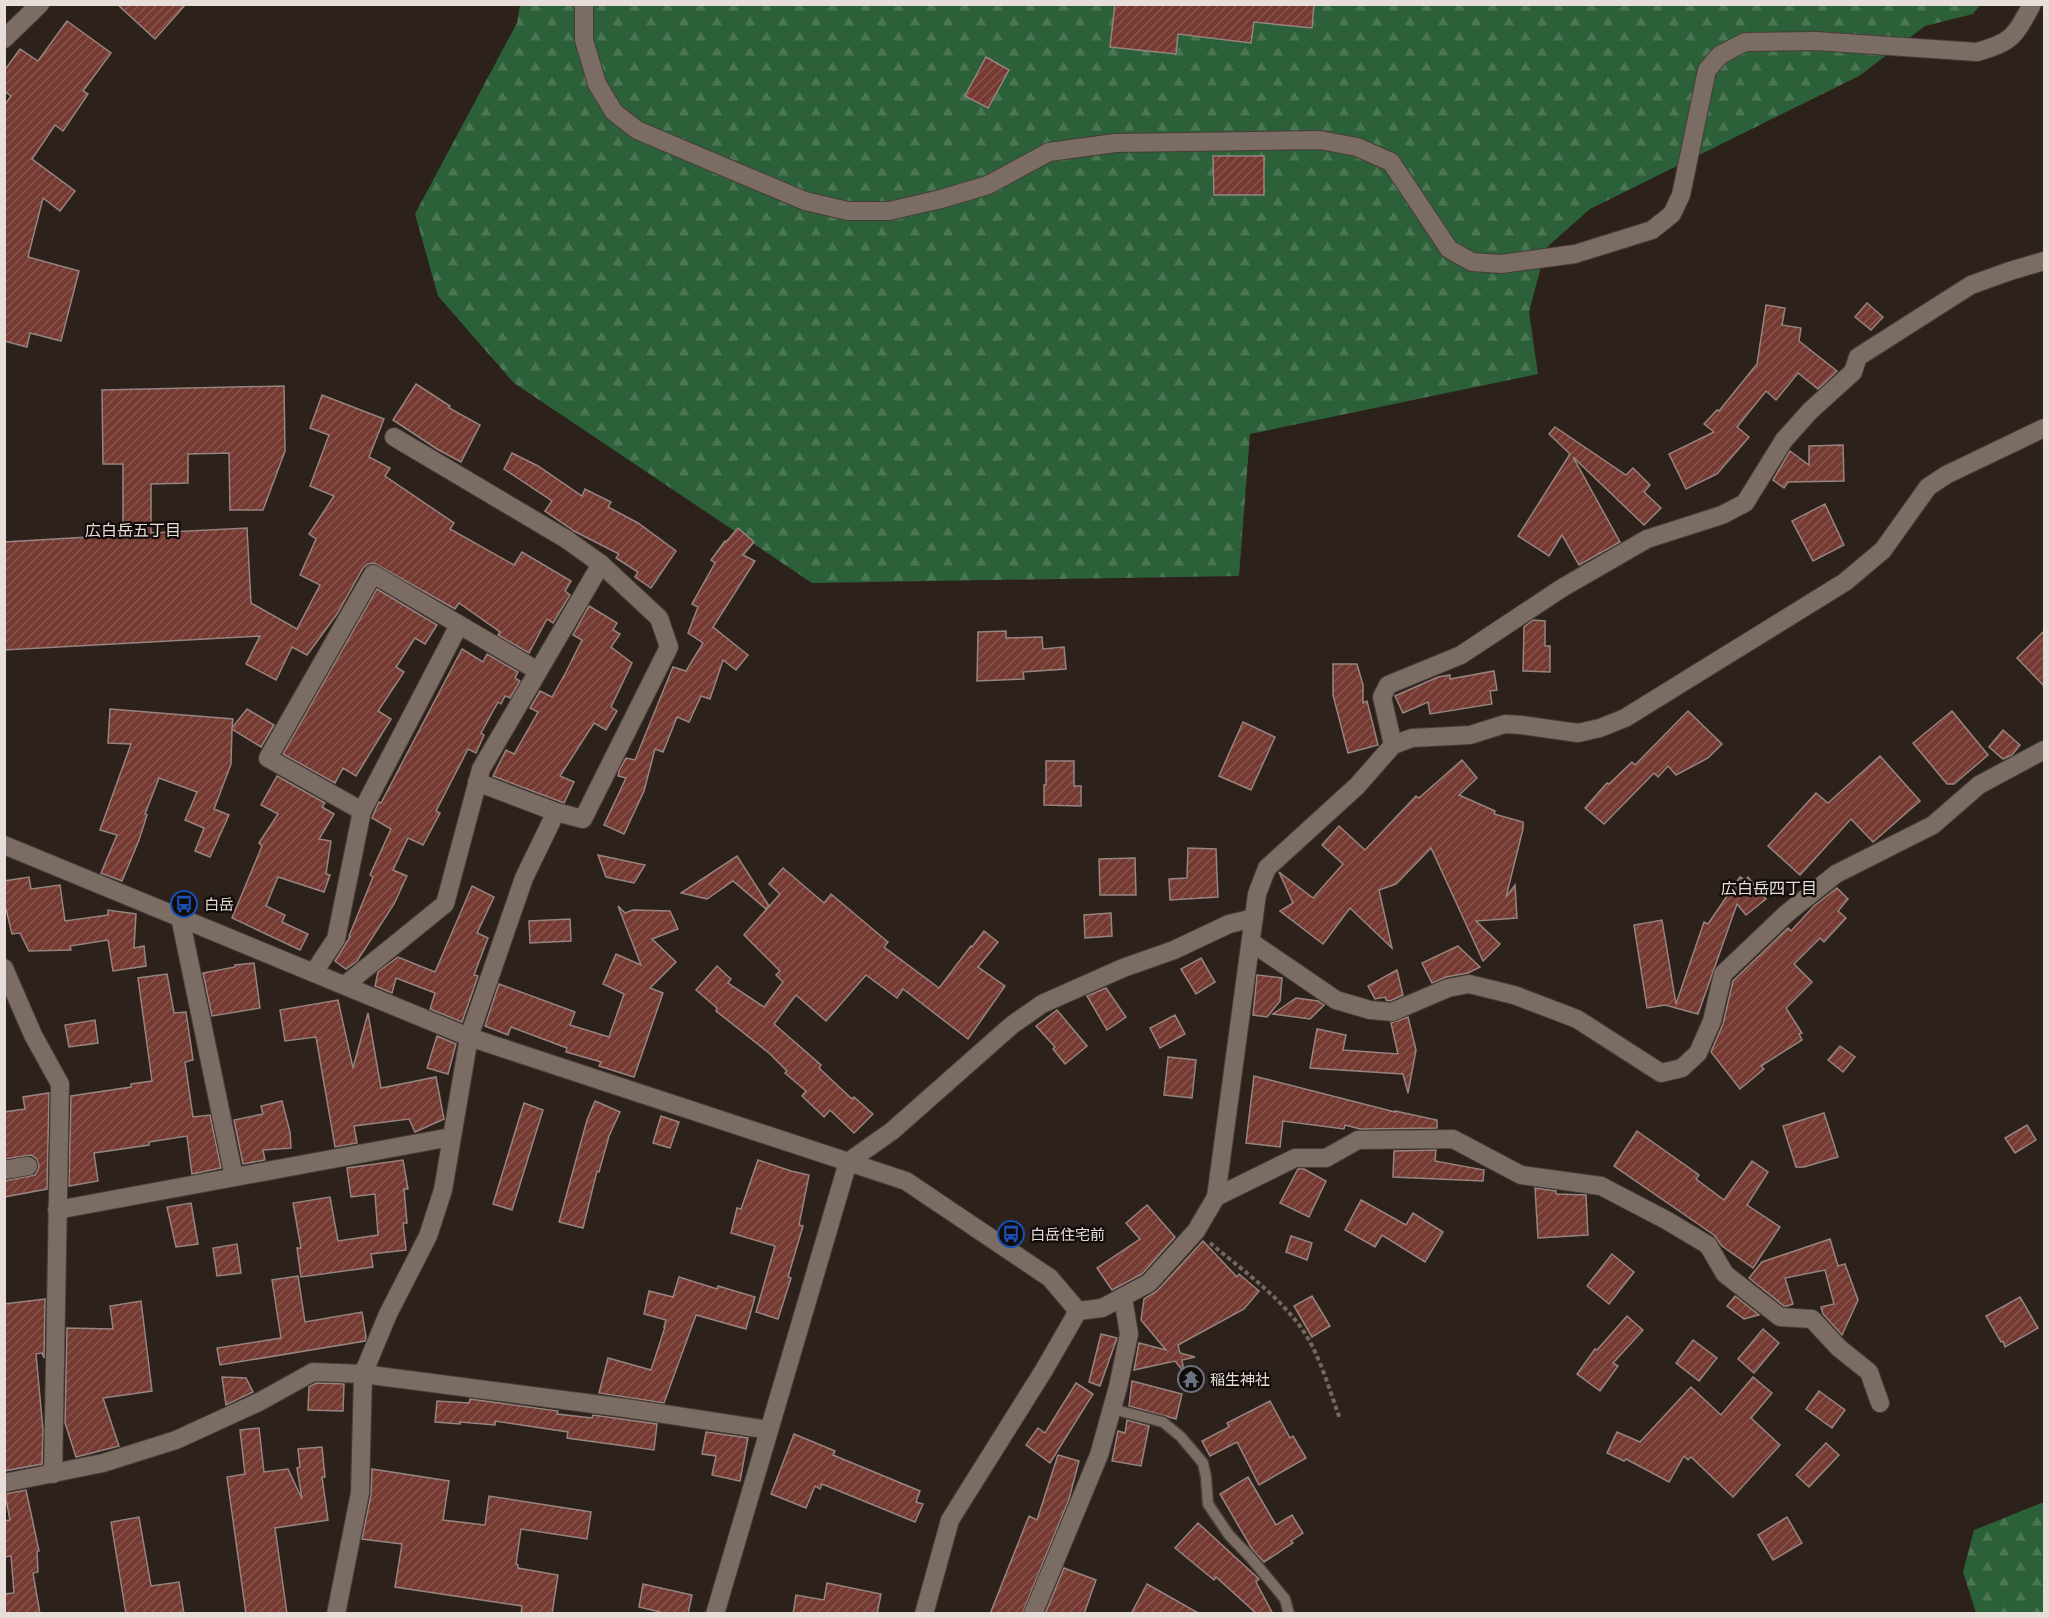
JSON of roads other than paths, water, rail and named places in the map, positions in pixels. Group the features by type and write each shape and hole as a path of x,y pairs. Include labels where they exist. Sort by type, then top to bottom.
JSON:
{"street":[{"path":"4,39 40,4"},
{"path":"584,4 584,40 597,84 614,112 637,130 805,201 848,212 890,211 988,185 1049,152 1115,143 1320,140 1357,147 1391,162 1449,249 1472,262 1501,264 1575,254 1652,230 1672,214 1681,195 1707,70 1720,55 1745,42 1816,41 1977,52 2000,46 2017,32 2032,4"},
{"path":"1393,746 1382,697 1388,685 1461,655 1563,588 1647,539 1722,515 1745,503 1784,440 1810,411 1853,372 1858,357 1971,285 2044,261"},
{"path":"1078,1311 1102,1308 1149,1283 1196,1231 1216,1197 1257,894 1267,868 1357,786 1393,746 1412,738 1470,735 1505,724 1578,733 1600,728 1625,718 1845,582 1865,567 1883,550 1928,487 1946,475 2044,428"},
{"path":"394,437 566,539 601,564 659,618 669,647 583,819 556,812 477,782"},
{"path":"345,985 445,904 481,768 601,564"},
{"path":"362,811 268,758 373,574 538,671"},
{"path":"314,972 336,939 362,811 459,625"},
{"path":"1251,942 1336,1000 1370,1010 1392,1012 1448,988 1469,984 1514,995 1577,1019 1661,1073 1682,1068 1698,1053 1713,1021 1723,974 1786,914 1836,874 1933,825 1979,785 2044,750"},
{"path":"336,1614 360,1493 363,1374 388,1314 428,1236 443,1190 469,1036 524,878 556,812"},
{"path":"4,845 469,1036 906,1181 1050,1278 1078,1311"},
{"path":"180,917 234,1178"},
{"path":"715,1614 848,1162 892,1131 1012,1025 1042,1004 1123,968 1174,950 1229,924 1254,918"},
{"path":"4,968 33,1035 60,1084 53,1474"},
{"path":"57,1210 451,1137"},
{"path":"1216,1197 1295,1158 1326,1158 1358,1140 1453,1139 1521,1175 1601,1186 1708,1245 1725,1274 1780,1317 1812,1319 1839,1348 1869,1372 1880,1403"},
{"path":"4,1170 28,1166"},
{"path":"1033,1614 1099,1455 1129,1334 1124,1297"},
{"path":"924,1614 950,1520 1044,1370 1078,1311"},
{"path":"4,1483 103,1463 176,1440 259,1402 314,1372 363,1374 625,1408 769,1430"}],"lane":[{"path":"1112,1409 1163,1422 1181,1437 1203,1463 1208,1504 1229,1535 1285,1599 1289,1614"}],"place":[{"name":"白岳","path":"184,904"},
{"name":"白岳住宅前","path":"1011,1234"},
{"name":"稲生神社","path":"1191,1379"}],"district":[{"name":"広白岳五丁目","path":"133,530"},
{"name":"広白岳四丁目","path":"1769,888"}]}
